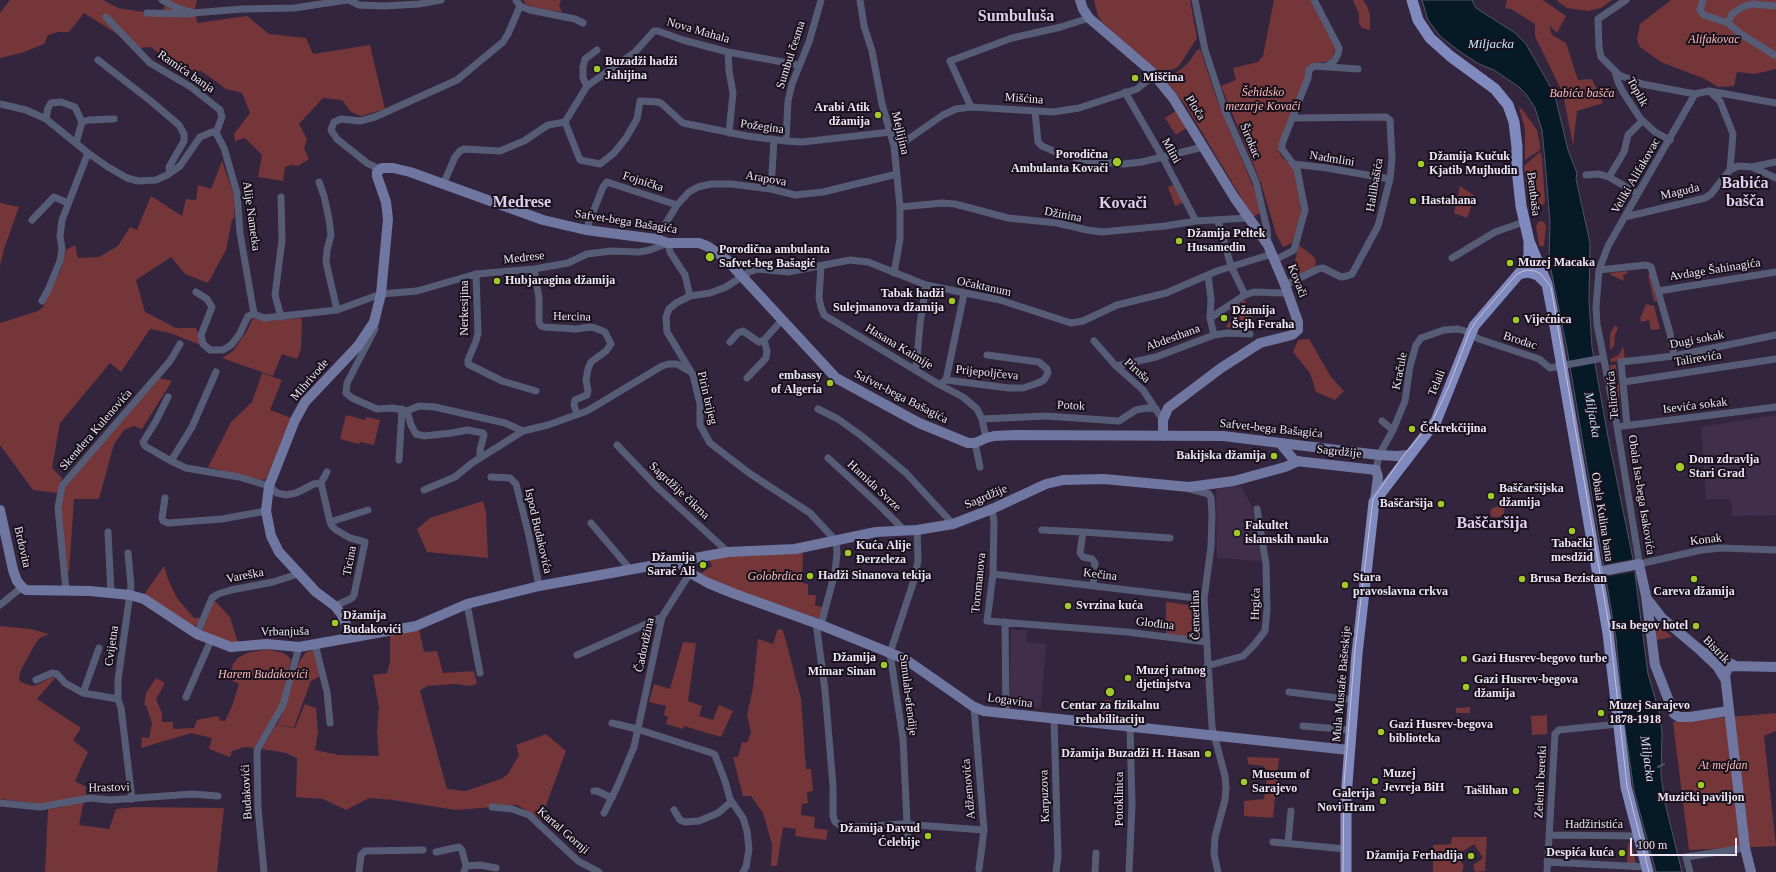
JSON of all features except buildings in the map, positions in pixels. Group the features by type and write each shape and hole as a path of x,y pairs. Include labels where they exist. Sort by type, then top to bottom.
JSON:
{"main road":[{"name":"Bentbaša","path":"1412,0 1418,20 1430,38 1450,56 1495,89 1508,105 1514,122 1518,189 1524,222 1547,284"},
{"name":"Telali","path":"1375,500 1436,421 1470,334 1479,319 1519,274 1528,260 1530,241"},
{"path":"1519,274 1528,272 1538,275 1547,284"},
{"name":"Obala Kulina bana","path":"1547,284 1565,366 1601,572 1626,787 1648,869"},
{"name":"Mula Mustafe Bašeskije","path":"1346,872 1346,796 1357,646 1375,500"}],"street":[{"path":"162,0 193,14"},
{"path":"147,14 186,15 242,9 294,8 348,0 359,5 384,6 419,4 441,0"},
{"name":"Sumbul česma","path":"786,142 788,101 792,84 798,65 809,42 821,0"},
{"name":"Mejlijina","path":"860,0 864,26 872,51 882,104 894,146 900,207 900,239 894,273"},
{"name":"Ploča","path":"1080,0 1089,18 1154,75 1173,98 1248,218 1272,253"},
{"name":"Širokac","path":"1195,0 1205,50 1223,104 1256,182 1272,253"},
{"path":"1314,0 1338,48 1338,54 1335,60 1327,66"},
{"path":"1626,0 1598,19 1598,47 1602,57 1619,75 1642,84 1695,94 1709,91 1776,103"},
{"path":"1703,0 1700,10 1704,15 1728,22 1741,34 1776,56"},
{"path":"518,3 530,10 575,18 583,23"},
{"name":"Safvet-bega Bašagića","path":"518,3 508,34 503,42 456,80 375,117 360,121 338,120 334,122 331,130 337,139 367,163 379,169 387,167 410,172 543,220 586,230 656,239 668,243 699,243 707,246 725,258 840,381 919,423 961,440 975,443 986,438 1015,435 1223,436 1379,455 1409,455"},
{"path":"1728,22 1732,14 1742,7 1752,4 1776,6"},
{"name":"Ramića banja","path":"106,17 150,63 191,87 220,110 222,117 216,133"},
{"path":"971,107 950,61 1012,38 1061,27 1089,18"},
{"name":"Nova Mahala","path":"587,86 635,52 654,31 728,52 798,65"},
{"path":"443,185 455,157 460,150 500,151 524,141 548,125 565,122 587,86 583,78 585,59 597,50"},
{"path":"728,52 729,71 733,93 729,133"},
{"path":"98,60 152,102 178,125 184,134 184,141 169,167 170,174"},
{"path":"1292,118 1308,78 1309,70 1314,66 1358,69"},
{"name":"Toplik","path":"1616,72 1618,82 1623,92 1642,121 1655,132 1670,140"},
{"name":"Mišćina","path":"894,146 907,140 950,111 971,107 1035,112 1053,112 1079,108 1136,89 1154,75"},
{"path":"1709,91 1720,101 1733,134 1730,170"},
{"name":"Mlini","path":"1125,92 1163,158 1196,221"},
{"name":"Veliki Alifakovac","path":"1599,270 1608,246 1695,94"},
{"name":"Požegina","path":"565,122 578,158 584,161 600,164 614,153 626,138 637,119 640,101 658,102 662,104 683,123 729,133 786,142 802,142 891,132"},
{"path":"46,119 48,108 51,103 61,102 75,107 82,122 76,143"},
{"path":"0,104 31,112 46,119 88,154 127,178 138,181 156,180 170,174 180,166 200,137 212,132 216,133"},
{"path":"1035,112 1038,142 1049,150 1104,163 1124,164 1163,158 1203,147"},
{"name":"Halilbašića","path":"1287,289 1318,268 1323,268 1341,277 1352,274 1378,226 1390,179 1392,144 1390,120 1386,117 1292,118"},
{"name":"Očaktanum","path":"690,296 718,290 743,277 749,272 758,269 788,272 850,260 868,262 926,285 964,294 1000,300 1071,323 1083,321 1116,305 1166,293 1231,266 1272,253 1294,250 1305,210 1299,174 1294,164 1282,149 1282,144 1292,118"},
{"path":"82,122 89,120 114,119"},
{"name":"Toplik","path":"1609,177 1624,152 1628,135 1642,121"},
{"name":"Alije Nametka","path":"216,133 224,148 237,193 240,233 254,314"},
{"path":"771,189 774,140"},
{"path":"42,301 60,261 62,249 60,236 62,220 88,154"},
{"path":"1730,170 1738,166 1752,167 1776,162"},
{"name":"Nadmlini","path":"1294,164 1390,179"},
{"path":"1752,167 1776,178"},
{"path":"196,292 207,299 212,307 201,336 203,344 210,350 223,350 231,344 238,335 248,316 254,314 264,318 337,310 381,294 388,219 386,202 377,176 379,169"},
{"name":"Maguda","path":"1625,217 1705,198 1711,194 1730,170"},
{"name":"Arapova","path":"656,239 677,205 689,192 711,184 732,184 771,189 795,195 823,192 897,174"},
{"path":"1586,175 1599,174 1609,177 1638,194"},
{"path":"319,182 329,219 331,235 327,250 326,262 337,310"},
{"name":"Fojnička","path":"586,230 603,187 607,182 677,205"},
{"path":"32,220 54,197 68,203"},
{"name":"Alije Nametka","path":"281,197 282,240 275,295 281,317"},
{"name":"Džinina","path":"900,207 942,203 955,204 1008,218 1057,223 1102,232 1165,226 1196,221 1248,218"},
{"path":"1216,220 1219,224 1231,266 1245,295"},
{"path":"1452,258 1495,232 1524,222"},
{"path":"668,243 670,252 685,275 690,296"},
{"name":"Medrese","path":"381,294 417,291 476,274 534,269 568,263 586,254 639,252 650,250 668,243"},
{"name":"Kovači","path":"1163,420 1168,408 1221,368 1260,343 1292,335 1297,332 1298,322 1287,289 1272,253"},
{"name":"Hasana Kaimije","path":"821,266 819,298 824,315 916,369 940,385 963,397 977,409 982,419 986,438"},
{"name":"Avdage Šahinagića","path":"1599,270 1649,266 1652,270 1670,333 1674,356"},
{"name":"Hercina","path":"534,269 539,298 539,322 541,326 576,329 595,328 605,332 611,344 609,348 591,362 586,380 588,391 587,395 575,400 574,405 576,414"},
{"name":"Obala Isa-bega Isakovića","path":"1599,270 1596,314 1603,358 1617,426 1637,565 1646,596 1653,656 1658,674 1672,711 1679,717 1698,716 1728,710"},
{"name":"Avdage Šahinagića","path":"1658,291 1776,272"},
{"name":"Nerkesijina","path":"476,274 478,333 468,360 468,364 502,381 536,391"},
{"path":"1208,275 1211,298 1210,318"},
{"path":"916,369 920,324 926,285"},
{"name":"Abdesthana","path":"1214,335 1210,318 1245,295 1254,292 1283,293 1287,289"},
{"name":"Mihrivode","path":"351,637 342,615 335,606 316,592 279,552 271,536 266,511 269,486 286,438 305,402 358,346 374,322 381,294"},
{"name":"Prijepoljčeva","path":"940,385 946,380 964,294"},
{"name":"Pirin brijeg","path":"690,296 676,303 669,309 666,317 666,325 667,332 693,375 700,404 700,425 710,443 749,473 810,513 836,542"},
{"path":"730,342 738,333 743,331 759,342 764,340 782,320"},
{"name":"Mihrivode","path":"374,322 375,330 347,383 346,393 352,398 377,409 405,410"},
{"name":"Kračule","path":"1379,455 1393,430 1405,401 1410,366 1416,345 1421,338 1444,330 1458,329 1470,334"},
{"name":"Abdesthana","path":"1116,366 1156,357 1214,335 1228,333 1250,334"},
{"name":"Brodac","path":"1470,334 1479,339 1538,359 1550,368 1603,358"},
{"name":"Dugi sokak","path":"1621,362 1674,356 1776,335"},
{"path":"747,378 766,358 767,351 764,340"},
{"name":"Piruša","path":"1094,341 1116,366 1143,390 1163,420"},
{"name":"Skendera Kulenovića","path":"66,590 58,508 62,486 170,361 180,344"},
{"name":"Prijepoljčeva","path":"946,380 1009,388 1023,388 1038,384 1044,380 1048,373 1047,369 1039,362 987,355"},
{"name":"Talirevića","path":"1624,382 1776,359"},
{"name":"Telirovića","path":"1621,362 1627,425"},
{"path":"424,490 455,477 480,458 523,431 548,425 587,411 616,392 670,364 682,365 693,375"},
{"path":"171,461 192,427 216,372"},
{"path":"168,397 143,442 145,446 171,461 186,468 239,477 269,486 277,493 292,495 314,484 321,483"},
{"path":"405,410 419,406 435,407 505,423 523,431"},
{"name":"Isevića sokak","path":"1617,426 1776,407"},
{"name":"Potok","path":"982,419 1046,416 1119,421 1136,410 1148,408 1156,409"},
{"path":"818,409 838,419 863,436 906,473 953,524"},
{"path":"405,410 416,434 424,436 467,430 481,432 484,435 480,450 480,458"},
{"path":"399,460 405,410"},
{"path":"1163,420 1163,436"},
{"path":"1382,421 1393,430"},
{"path":"975,443 980,468"},
{"name":"Sagrdžije","path":"1280,443 1294,460 1376,470"},
{"name":"Sagrdžije čikma","path":"617,445 658,488 728,552"},
{"name":"Sagrdžije","path":"1375,500 1378,477 1376,470 1379,455"},
{"name":"Hamida Svrze","path":"828,458 904,530"},
{"name":"Sagrdžije","path":"678,561 728,552 795,548 836,542 876,532 917,530 953,524 992,509 1046,484 1063,480 1104,480 1189,487 1229,482 1285,467 1299,461"},
{"path":"327,472 321,483 330,522 368,510"},
{"name":"Ispod Budakovića","path":"491,477 510,478 516,484 529,536 539,586"},
{"name":"Čemerlina","path":"1189,487 1192,490 1207,493 1211,498 1212,547 1204,599 1207,666 1212,727 1216,735 1225,776 1226,788 1225,800 1215,837 1214,854 1218,872"},
{"path":"165,498 162,518 163,521 168,523 222,519 266,511"},
{"name":"Toromanova","path":"992,509 994,521 993,574 986,621 1005,622"},
{"name":"Hrgića","path":"1207,666 1243,656 1265,631 1268,610 1266,564 1257,509"},
{"name":"Brdovita","path":"0,510 13,570 17,581 22,587"},
{"name":"Ticina","path":"330,522 336,530 350,538 365,542 354,595 352,598 335,606"},
{"path":"591,523 630,569"},
{"name":"Sunulah-efendije","path":"908,843 909,824 903,740 890,653 915,577 918,560 917,530"},
{"path":"1042,530 1170,538"},
{"path":"108,532 111,593"},
{"path":"1083,532 1080,553 1082,556 1092,559 1095,563 1093,586"},
{"path":"836,542 837,553 835,572 818,624 833,786 833,816 835,822 842,826 860,827 909,824 984,830"},
{"name":"Konak","path":"1637,565 1701,550 1721,548 1776,550"},
{"name":"Cvijetna","path":"128,553 131,573 130,596 118,680 118,699 121,708 132,799"},
{"name":"Vrbanjuša","path":"22,587 34,590 66,590 111,593 144,599 197,634 231,647 267,644 299,647 416,626 467,604 539,586 678,561"},
{"name":"Logavina","path":"678,561 690,572 708,583 818,624 905,659 974,707 984,711 1349,750"},
{"path":"1601,572 1637,565"},
{"name":"Čadordžina","path":"604,813 634,747 637,729 649,684 658,630 662,617 690,572"},
{"name":"Vareška","path":"197,634 212,598 218,594 273,582 298,574"},
{"name":"Kečina","path":"993,574 1204,599"},
{"path":"0,605 22,587"},
{"name":"Bistrik","path":"1646,596 1655,611 1700,650 1720,671 1725,679"},
{"path":"467,604 480,673"},
{"path":"577,655 662,617"},
{"path":"1649,625 1653,619 1662,618"},
{"path":"1005,622 1006,714"},
{"name":"Glođina","path":"1005,622 1127,632 1207,642"},
{"path":"186,697 211,640"},
{"path":"315,644 327,692 330,723"},
{"name":"Budakovići","path":"264,872 258,808 257,750 283,705 299,647"},
{"path":"83,692 99,648"},
{"path":"1700,650 1736,666"},
{"name":"Bistrik","path":"1725,679 1728,668 1736,666 1776,667"},
{"path":"36,680 52,673 57,674 65,682 83,692 118,699"},
{"path":"1725,679 1745,848 1751,872"},
{"path":"1289,692 1354,700"},
{"name":"Adžemovića","path":"974,707 984,830 979,869"},
{"name":"Karpuzova","path":"1054,719 1058,856 1056,872"},
{"path":"612,723 637,729 712,752 717,759 731,802 743,818 747,831 749,849 746,867 743,872"},
{"name":"Zelenih beretki","path":"1547,872 1555,734 1559,730 1618,724"},
{"name":"Potoklinica","path":"1129,872 1132,805 1130,726"},
{"path":"1303,726 1351,730"},
{"path":"594,792 597,790 612,798"},
{"name":"Hrastovi","path":"0,803 40,807 90,798 110,800 132,799 177,794 218,796"},
{"path":"674,810 680,820 685,822 699,821 718,813 731,802"},
{"name":"Kartal Gornji","path":"492,807 512,809 529,815 578,861 599,872"},
{"path":"1288,843 1291,811"},
{"name":"Hadžiristića","path":"1549,835 1638,836"},
{"path":"1273,842 1345,849"},
{"path":"436,852 459,847 462,850 465,869 480,865 496,868"},
{"path":"1690,872 1686,856 1745,848"},
{"path":"359,872 361,855 365,851 423,850"},
{"path":"1095,872 1096,853"},
{"path":"1547,862 1648,869"}],"shaded area":[{"path":"1776,415 1776,515 1732,516 1731,499 1706,499 1701,427"},
{"name":"Fakultet islamskih nauka","path":"1241,486 1252,507 1263,561 1217,558 1216,489"},
{"path":"1011,630 1027,630 1026,642 1046,644 1041,708 1009,707"}],"green space":[{"path":"10,0 103,0 118,8 150,13 163,12 166,0 197,0 195,8 197,23 247,16 269,34 306,38 313,54 370,45 385,109 361,116 351,112 342,100 323,98 299,124 307,139 304,148 309,159 298,166 291,165 285,167 283,181 258,177 262,155 245,138 235,141 234,134 250,113 242,93 226,89 200,70 196,74 181,61 175,66 151,47 139,48 84,13 69,32 58,32 48,35 44,44 21,53 0,58 0,13"},
{"path":"523,0 561,0 559,6 562,12 535,8 526,4"},
{"path":"1094,0 1190,0 1197,38 1179,66 1161,76 1102,22 1098,16"},
{"name":"Šehidsko mezarje Kovači","path":"1274,0 1310,0 1336,46 1332,58 1326,62 1312,63 1309,66 1289,126 1280,146 1279,152 1282,157 1293,167 1299,183 1301,213 1292,243 1283,247 1276,234 1261,183 1221,86 1236,80 1233,68 1258,62 1263,56"},
{"path":"1353,0 1363,0 1367,6 1370,15 1370,30 1362,28 1359,23 1359,14"},
{"name":"Babića bašča","path":"1507,0 1543,0 1566,16 1557,33 1549,25 1552,35 1566,43 1578,80 1592,79 1603,103 1577,111 1573,145 1563,94 1535,36 1535,24 1511,9 1505,8"},
{"path":"1612,0 1601,8 1588,11 1567,8 1557,1"},
{"name":"Alifakovac","path":"1671,0 1776,0 1776,69 1755,74 1737,72 1734,86 1718,87 1705,79 1661,62 1640,47 1637,40 1640,24"},
{"path":"1200,49 1217,100 1254,189 1260,213 1253,217 1186,106 1164,78 1179,71 1189,62 1197,50"},
{"path":"1519,107 1537,130 1540,145 1540,150 1525,160 1525,129"},
{"path":"1177,110 1188,127 1176,135 1165,118"},
{"path":"1540,152 1542,157 1545,202 1543,205 1534,209 1531,207 1527,191 1524,166"},
{"path":"222,161 235,198 234,219 232,219 226,250 208,283 185,274 171,257 136,280 145,312 176,328 196,328 203,346 170,333 150,329 121,372 110,363 60,423 52,468 62,478 57,493 33,490 0,445 0,323 38,311 43,307 62,267 66,250 75,245 78,258 99,257 118,246 130,227 137,230 151,196 182,216 186,199 196,200 198,185 211,189"},
{"path":"1176,184 1185,202 1175,206 1168,187"},
{"path":"1460,186 1475,196 1467,218 1454,213"},
{"path":"0,203 19,207 4,249 0,266"},
{"path":"1539,221 1544,222 1546,226 1544,245 1542,247 1539,245 1536,226"},
{"path":"1299,245 1314,257 1316,261 1315,268 1298,277 1294,265"},
{"path":"1627,271 1627,274 1623,275 1624,281 1611,275 1610,273"},
{"path":"1648,275 1650,275 1657,302 1654,301"},
{"path":"1245,300 1253,320 1252,327 1243,329 1225,327 1235,319 1230,309"},
{"path":"1646,304 1654,306 1660,329 1651,330 1649,320 1641,322 1640,317"},
{"path":"253,318 265,321 302,318 301,349 297,359 282,354 273,376 222,358 233,351 247,331"},
{"path":"1615,325 1618,328 1615,335 1614,346 1610,350 1610,334"},
{"path":"1309,339 1331,377 1344,391 1335,400 1316,392 1310,373 1293,352 1298,340"},
{"path":"1623,346 1625,360 1611,362 1610,359 1619,355"},
{"path":"1610,365 1616,365 1617,381 1612,381"},
{"path":"262,373 282,380 270,410 291,418 266,479 261,480 208,467 231,422 252,402"},
{"path":"159,378 172,381 142,429 134,426 124,430 114,444 99,499 74,499 69,572 67,572 60,509 63,490"},
{"path":"1613,384 1619,385 1619,408 1618,405"},
{"path":"346,415 365,420 366,417 380,420 374,445 360,442 359,444 340,439"},
{"path":"483,501 486,512 488,558 427,552 417,529 430,518"},
{"path":"1500,505 1505,505 1504,514 1497,518 1490,516 1491,509"},
{"name":"Golobrdica","path":"803,550 802,583 808,584 808,595 816,595 815,606 824,607 820,619 728,587 698,573 704,572 712,566 708,557"},
{"path":"164,566 177,598 194,618 203,618 197,625 193,626 143,596"},
{"name":"Harem Budakovići","path":"214,600 230,617 238,643 228,644 202,632"},
{"path":"1166,602 1198,606 1201,640 1166,635"},
{"path":"1654,623 1673,637 1656,640"},
{"path":"0,626 31,629 49,634 40,638 35,644 20,672 19,680 32,686 56,677 37,699 81,728 73,740 88,752 75,781 86,787 86,795 62,802 40,804 0,799"},
{"path":"419,629 424,652 437,651 443,673 474,671 477,684 470,686 455,684 427,686 420,691 447,789 466,791 503,778 508,774 519,755 516,745 546,734 566,751 541,819 517,805 456,810 393,800 369,798 346,810 323,799 296,797 297,758 286,753 262,749 276,725 295,728 305,704 316,708 318,732 315,750 339,755 379,756 377,732 379,708 373,675 387,673 390,662 390,635"},
{"path":"778,629 783,630 801,699 806,769 811,769 813,791 807,792 808,803 802,804 801,815 815,817 814,828 828,830 826,840 795,836 796,829 783,827 777,866 771,866 772,844 763,813 751,796 743,796 733,757 738,757 742,742 747,743 751,732 747,715 753,688 758,639 773,644"},
{"path":"683,642 696,643 688,701 702,706 699,716 713,720 719,705 733,711 721,737 684,726 683,729 666,724 668,717 664,715 666,706 649,702 654,684 670,689"},
{"name":"Harem Budakovići","path":"268,649 283,653 291,660 280,705 254,748 245,747 232,751 230,757 209,749 212,738 191,733 141,748 142,737 149,738 152,723 146,705 144,705 146,693 156,678 165,683 156,699 162,713 162,722 173,722 173,729 194,728 197,720 218,716 221,721 225,721 232,706 239,684 229,679 233,664 238,658 247,653"},
{"name":"Harem Budakovići","path":"313,650 320,676 311,681 294,727 277,725 285,708 299,662 306,652"},
{"path":"1105,700 1111,700 1109,716 1103,716"},
{"path":"1470,707 1470,713 1456,713 1456,708"},
{"name":"At mejdan","path":"1776,713 1776,731 1764,736 1776,846 1689,850 1673,722"},
{"path":"1547,715 1547,734 1532,735 1531,716"},
{"path":"1247,757 1279,758 1273,818 1244,816 1244,801 1264,799 1268,771 1263,766 1248,764"},
{"path":"84,800 79,825 109,829 116,809 134,807 224,808 217,872 45,872 48,809 62,807"},
{"path":"1452,837 1487,837 1485,871 1475,872 1473,865 1483,858 1474,844 1457,855 1464,866 1462,872 1433,872 1433,845 1451,844"},
{"path":"1628,843 1631,843 1636,864 1627,863"}],"water":[{"name":"Miljacka","path":"1422,0 1473,0 1476,8 1515,33 1526,44 1551,88 1556,100 1568,150 1577,173 1576,179 1590,243 1589,301 1592,347 1608,437 1633,559 1648,674 1660,715 1662,734 1661,775 1665,803 1682,872 1656,872 1634,791 1623,715 1616,638 1567,349 1549,260 1550,222 1542,130 1535,108 1526,94 1519,87 1494,70 1479,64 1440,36 1428,20"}],"pier":[{"path":"1633,559 1635,572 1606,577 1604,564"}],"waterway":[{"path":"1658,767 1664,764"}],"tram line":[{"path":"1343,872 1344,784 1355,649 1373,499 1403,456 1433,420 1449,386 1469,333 1476,321 1516,275 1527,270 1535,271 1541,274 1551,287 1610,632 1627,786 1649,872"}],"place":[{"name":"Buzadži hadži Jahijina","path":"597,69"},
{"name":"Miščina","path":"1135,78"},
{"name":"Arabi Atik džamija","path":"878,115"},
{"name":"Porodična Ambulanta Kovači","path":"1117,162"},
{"name":"Džamija Kučuk Kjatib Mujhudin","path":"1421,164"},
{"name":"Hastahana","path":"1413,201"},
{"name":"Džamija Peltek Husamedin","path":"1179,241"},
{"name":"Porodična ambulanta Safvet-beg Bašagić","path":"710,257"},
{"name":"Muzej Macaka","path":"1510,263"},
{"name":"Hubjaragina džamija","path":"497,281"},
{"name":"Tabak hadži Sulejmanova džamija","path":"952,301"},
{"name":"Džamija Šejh Feraha","path":"1224,318"},
{"name":"Vijećnica","path":"1516,320"},
{"name":"embassy of Algeria","path":"830,383"},
{"name":"Čekrekčijina","path":"1412,429"},
{"name":"Bakijska džamija","path":"1274,456"},
{"name":"Dom zdravlja Stari Grad","path":"1680,467"},
{"name":"Baščaršijska džamija","path":"1491,496"},
{"name":"Baščaršija","path":"1441,504"},
{"name":"Tabački mesdžid","path":"1572,531"},
{"name":"Fakultet islamskih nauka","path":"1237,533"},
{"name":"Kuća Alije Đerzeleza","path":"848,553"},
{"name":"Džamija Sarač Ali","path":"703,565"},
{"name":"Hadži Sinanova tekija","path":"810,576"},
{"name":"Brusa Bezistan","path":"1522,579"},
{"name":"Careva džamija","path":"1694,579"},
{"name":"Stara pravoslavna crkva","path":"1345,585"},
{"name":"Svrzina kuća","path":"1068,606"},
{"name":"Džamija Budakovići","path":"335,623"},
{"name":"Isa begov hotel","path":"1696,626"},
{"name":"Gazi Husrev-begovo turbe","path":"1464,659"},
{"name":"Džamija Mimar Sinan","path":"884,665"},
{"name":"Muzej ratnog djetinjstva","path":"1128,678"},
{"name":"Gazi Husrev-begova džamija","path":"1466,687"},
{"name":"Centar za fizikalnu rehabilitaciju","path":"1110,692"},
{"name":"Muzej Sarajevo 1878-1918","path":"1601,713"},
{"name":"Gazi Husrev-begova biblioteka","path":"1381,732"},
{"name":"Džamija Buzadži H. Hasan","path":"1208,754"},
{"name":"Muzej Jevreja BiH","path":"1375,781"},
{"name":"Museum of Sarajevo","path":"1244,782"},
{"name":"Muzički paviljon","path":"1701,785"},
{"name":"Tašlihan","path":"1516,791"},
{"name":"Galerija Novi Hram","path":"1383,801"},
{"name":"Džamija Davud Ćelebije","path":"928,836"},
{"name":"Despića kuća","path":"1622,853"},
{"name":"Džamija Ferhadija","path":"1471,856"}],"district":[{"name":"Sumbuluša","path":"1016,17"},
{"name":"Babića bašča","path":"1745,193"},
{"name":"Medrese","path":"522,203"},
{"name":"Kovači","path":"1123,204"},
{"name":"Baščaršija","path":"1492,524"}]}
